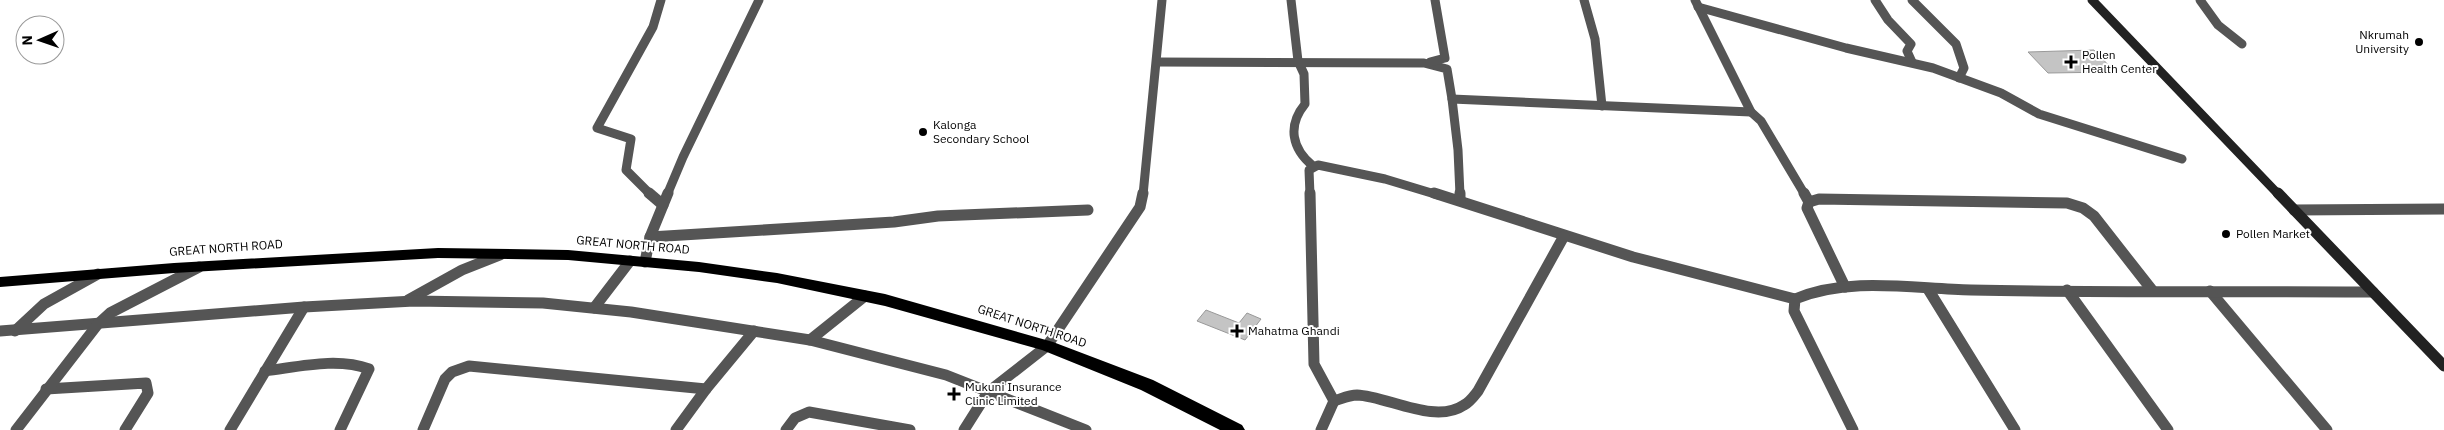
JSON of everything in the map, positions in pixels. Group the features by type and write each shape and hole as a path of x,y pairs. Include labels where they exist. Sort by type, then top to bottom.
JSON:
{"highway":[{"name":"GREAT NORTH ROAD","path":"0,282 379,254 568,255 777,278 865,296 1047,346 1147,385 1236,430"}],"street":[{"path":"661,0 653,26 596,128 632,140 626,170 640,186 663,205"},
{"path":"594,308 638,262 683,157 759,0"},
{"path":"964,430 988,392 1047,346 1140,207 1143,197 1162,0"},
{"path":"1291,0 1298,61 1304,74 1306,104 1297,114 1294,140 1296,148 1302,157 1313,166"},
{"path":"1435,0 1452,99 1458,150 1460,200"},
{"path":"1584,0 1589,12 1598,56 1602,106"},
{"path":"1875,0 1888,20 1909,41 1910,47 1907,51 1912,62"},
{"path":"1912,0 1956,44 1964,68 1959,78"},
{"path":"2092,0 2444,366"},
{"path":"2200,0 2218,25 2242,44"},
{"path":"1696,3 1846,48 1912,62 2001,93 2039,114 2182,159"},
{"path":"1696,3 1751,112 1760,121 1809,202 1807,208 1846,287"},
{"path":"1157,62 1298,61 1424,63 1444,59"},
{"path":"1424,63 1447,70"},
{"path":"1452,99 1751,112"},
{"path":"1334,402 1314,364 1309,170 1313,166 1318,165 1341,169 1460,200 1564,236 1663,266 1795,299 1806,292 1846,287 1928,290 2373,292"},
{"path":"1809,202 1819,199 2067,203 2083,208 2094,216 2152,290"},
{"path":"2294,210 2443,209"},
{"path":"650,237 894,222 938,216 1088,210"},
{"path":"1321,430 1334,402 1355,395 1428,410 1446,410 1462,407 1478,391 1564,236"},
{"path":"405,302 462,270 503,254"},
{"path":"16,430 98,324 110,313 138,297 202,266"},
{"path":"15,331 44,304 99,274"},
{"path":"1928,290 2015,430"},
{"path":"2067,290 2168,430"},
{"path":"2210,291 2327,430"},
{"path":"810,340 865,296"},
{"path":"1795,299 1794,311 1853,430"},
{"path":"0,332 304,306 405,302 542,303 594,308 810,340 946,375 1086,430"},
{"path":"230,430 304,306"},
{"path":"676,430 706,389 754,331"},
{"path":"265,371 340,364 362,364 369,369 340,430"},
{"path":"423,430 446,379 452,372 470,366 706,389"},
{"path":"46,389 146,383 148,393 125,430"},
{"path":"786,430 795,418 809,412 910,430"}],"building":[{"name":"Pollen Health Center","path":"2094,50 2115,72 2048,73 2028,52"},
{"name":"Mahatma Ghandi","path":"1206,310 1239,323 1247,313 1261,319 1245,340 1197,321"}],"place":[{"name":"Nkrumah University","path":"2419,42"},
{"name":"Pollen Health Center","path":"2071,62"},
{"name":"Kalonga Secondary School","path":"923,132"},
{"name":"Pollen Market","path":"2226,234"},
{"name":"Mahatma Ghandi","path":"1237,331"},
{"name":"Mukuni Insurance Clinic Limited","path":"954,394"}]}
